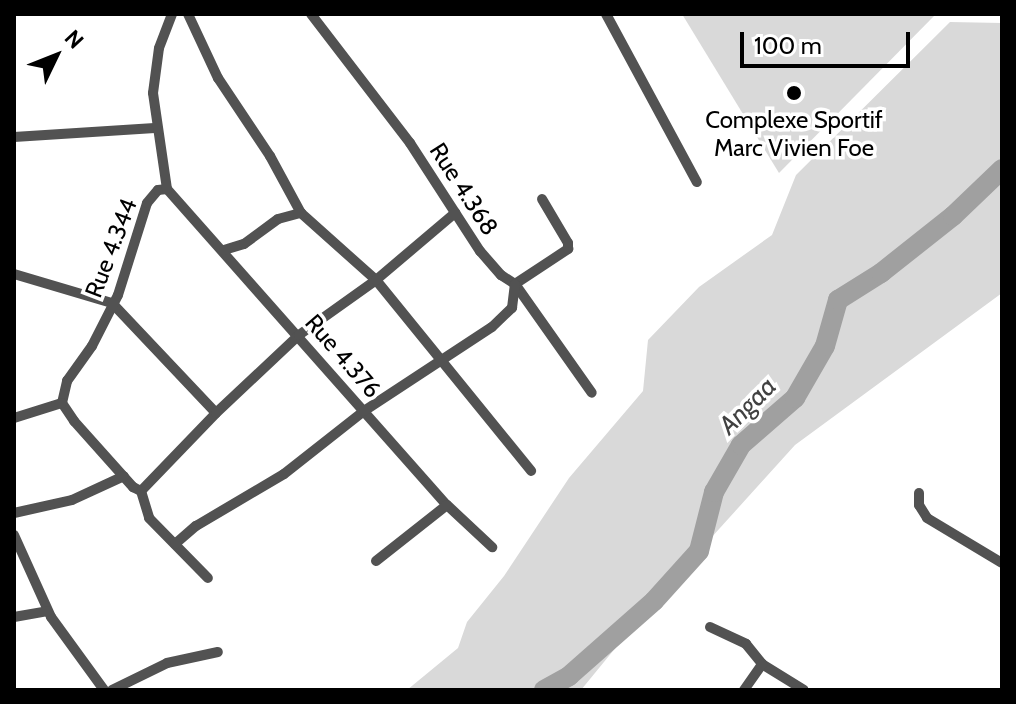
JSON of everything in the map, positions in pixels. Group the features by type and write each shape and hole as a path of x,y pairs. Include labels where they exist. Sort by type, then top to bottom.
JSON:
{"street":[{"name":"Rue 4.344","path":"62,403 67,381 92,346 118,295 147,203 158,190 167,189 155,128 153,93 159,48 172,14"},
{"path":"188,14 218,78 270,156 301,213 376,280 531,471"},
{"name":"Rue 4.368","path":"311,14 410,143 480,251 501,275 515,284 592,393"},
{"path":"606,14 697,182"},
{"path":"14,137 155,128"},
{"name":"Rue 4.376","path":"167,189 447,505 492,547"},
{"path":"175,544 196,526 284,474 364,411 481,336 512,308 515,284 568,249 568,243 542,199"},
{"path":"224,250 244,244 278,219 301,213"},
{"path":"141,491 216,413 299,335 376,280 455,213"},
{"path":"14,274 112,303 216,413"},
{"path":"14,418 62,403 124,476 141,491 149,518 208,578"},
{"path":"14,513 72,500 124,476"},
{"path":"919,493 919,505 927,518 1002,563"},
{"path":"376,561 447,505"},
{"path":"14,535 47,611 104,690"},
{"path":"14,617 47,611"},
{"path":"710,627 746,644 762,664 804,690"},
{"path":"112,690 167,663 218,652"},
{"path":"744,690 762,664"}],"shaded area":[{"name":"Complexe Sportif Marc Vivien Foe","path":"682,14 936,14 779,173"},
{"path":"950,22 1002,23 1002,293 795,445 654,601 581,690 407,690 458,648 467,622 504,576 569,478 643,391 648,340 699,287 772,235 796,175"}],"waterway":[{"name":"Angaa","path":"544,690 569,676 654,601 699,551 714,492 741,445 795,398 825,346 838,300 881,273 953,216 1002,169"}],"place":[{"name":"Complexe Sportif Marc Vivien Foe","path":"794,93"}]}
